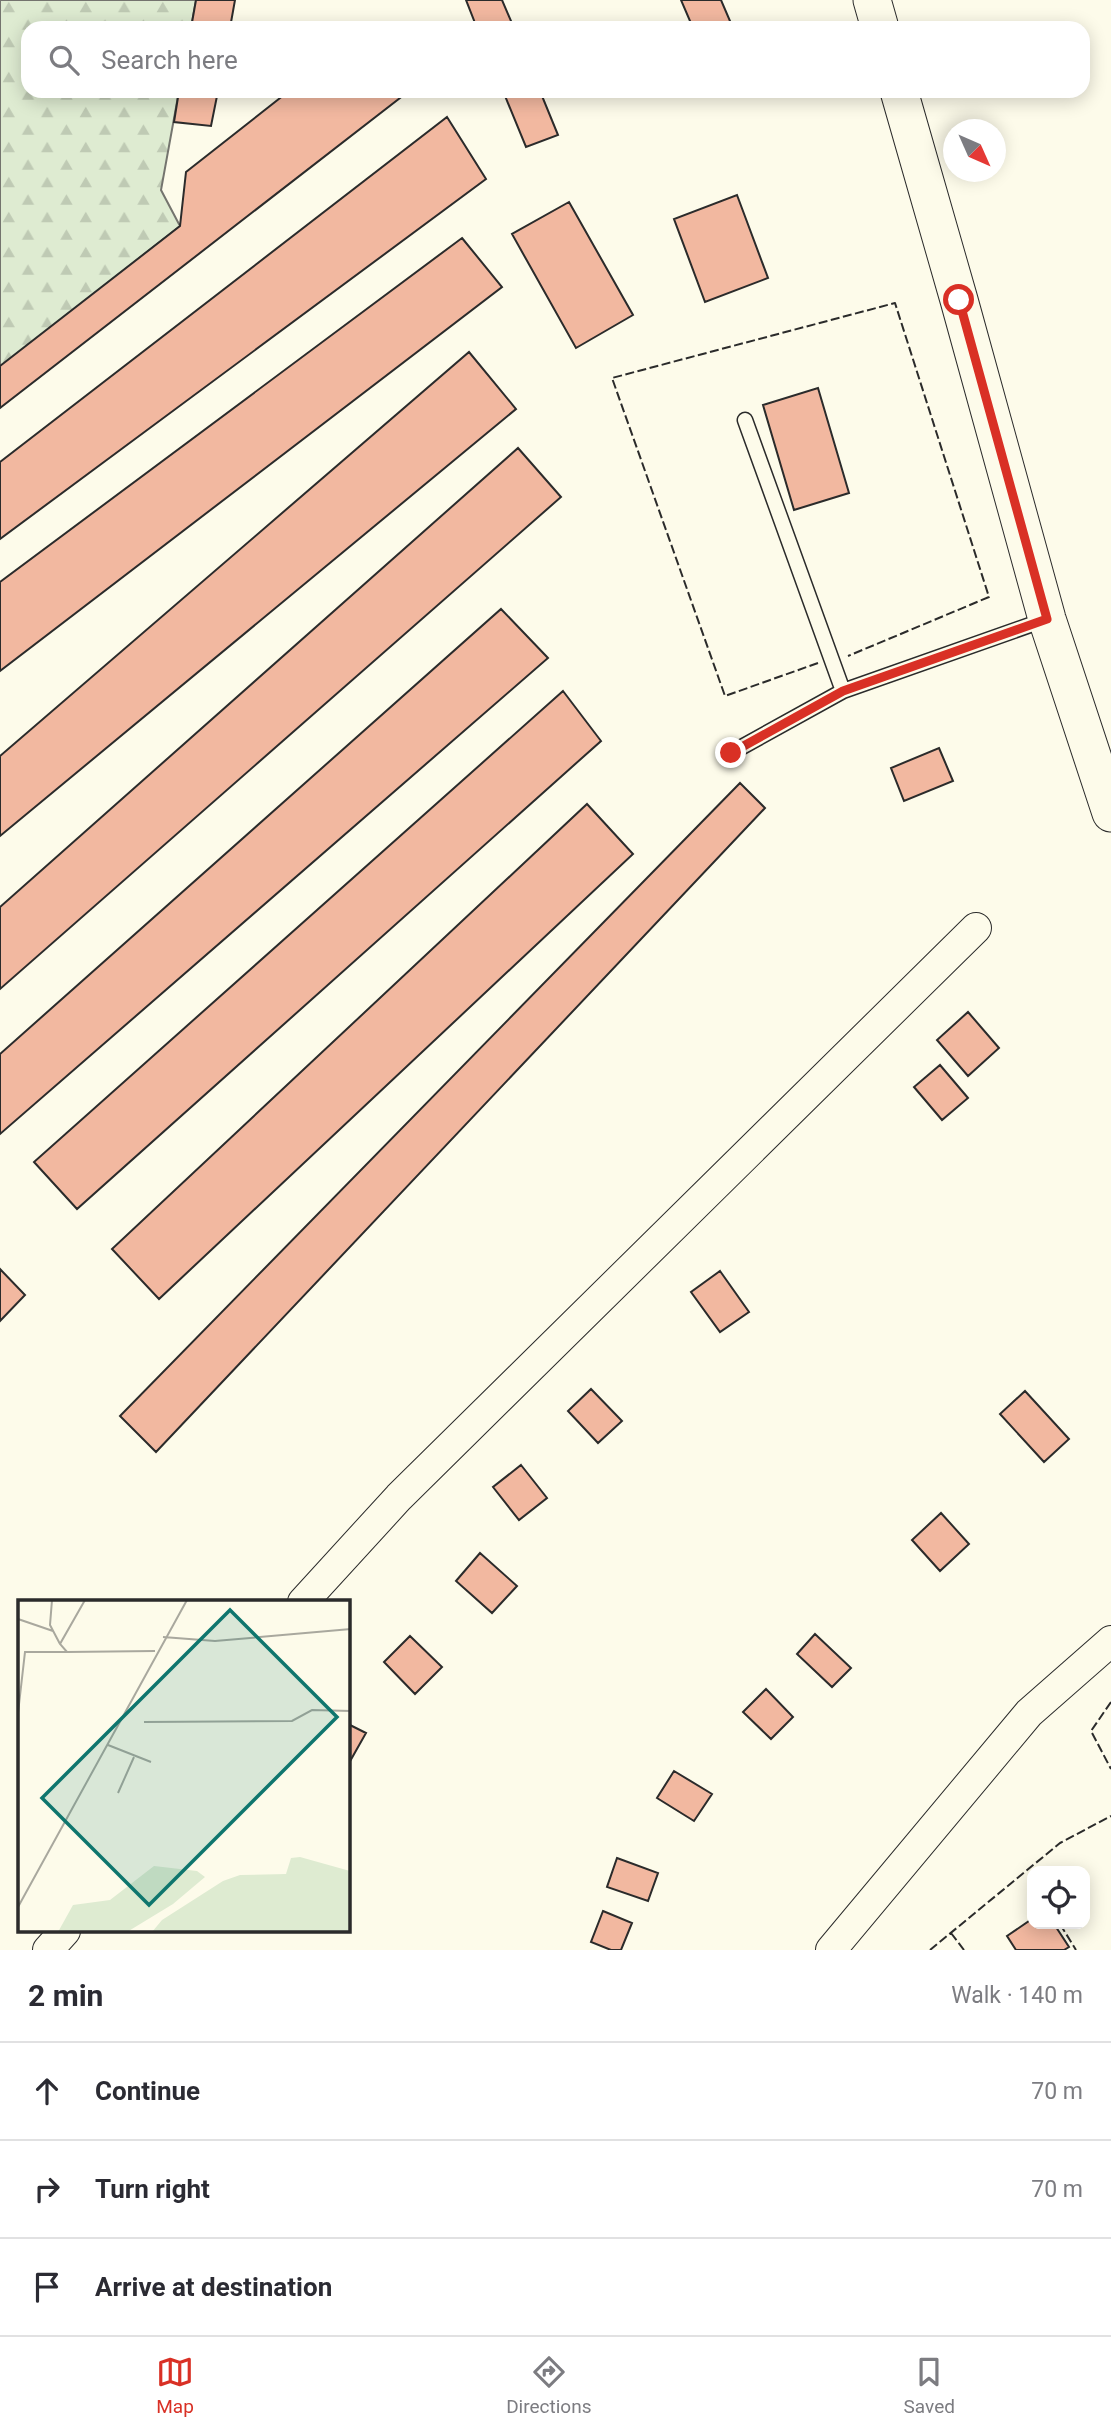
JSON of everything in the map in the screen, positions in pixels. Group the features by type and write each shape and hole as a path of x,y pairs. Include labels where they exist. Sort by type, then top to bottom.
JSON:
{"street":[{"path":"872,0 878,21"},
{"path":"901,98 1047,619 1111,813"},
{"path":"305,1600 399,1497 976,928"},
{"path":"831,1950 1029,1713 1111,1641"},
{"path":"48,1950 64,1932"}],"lane":[{"path":"745,420 843,691"},
{"path":"731,753 843,691 1047,619"}],"green space":[{"path":"0,0 196,0 192,21 21,21 21,98 178,98 161,190 180,226 0,368"}],"building":[{"path":"196,0 235,0 231,21 192,21"},
{"path":"466,0 502,0 511,21 474,21"},
{"path":"681,0 721,0 730,21 690,21"},
{"path":"178,98 217,98 211,126 174,122"},
{"path":"280,98 400,98 0,408 0,366 180,226 186,172"},
{"path":"506,98 543,98 558,135 526,147"},
{"path":"447,117 486,179 0,539 0,462"},
{"path":"737,195 768,278 705,302 674,219"},
{"path":"569,202 633,315 576,348 512,234"},
{"path":"462,238 502,287 0,671 0,582"},
{"path":"469,352 516,409 0,836 0,756"},
{"path":"818,388 849,493 794,510 763,405"},
{"path":"518,448 561,497 0,989 0,907"},
{"path":"501,609 548,658 0,1134 0,1054"},
{"path":"563,691 601,741 77,1209 34,1162"},
{"path":"939,748 953,781 904,801 891,768"},
{"path":"740,783 765,808 156,1452 120,1416"},
{"path":"587,804 633,854 159,1299 112,1249"},
{"path":"968,1012 999,1048 968,1076 937,1040"},
{"path":"940,1065 968,1098 942,1120 914,1087"},
{"path":"0,1269 25,1295 0,1321"},
{"path":"720,1271 749,1312 720,1332 691,1292"},
{"path":"591,1389 622,1421 598,1443 568,1411"},
{"path":"1025,1391 1069,1439 1044,1462 1000,1414"},
{"path":"521,1465 547,1498 519,1520 493,1487"},
{"path":"941,1513 969,1544 940,1571 912,1540"},
{"path":"480,1553 517,1586 492,1613 456,1581"},
{"path":"815,1634 851,1668 832,1687 797,1654"},
{"path":"410,1636 442,1667 415,1694 384,1662"},
{"path":"766,1689 793,1717 771,1739 743,1712"},
{"path":"350,1725 366,1733 350,1761"},
{"path":"674,1771 712,1794 694,1821 657,1798"},
{"path":"617,1858 658,1873 648,1901 607,1887"},
{"path":"603,1911 632,1923 621,1950 611,1950 591,1942"},
{"path":"1027,1922 1027,1929 1057,1929 1069,1947 1064,1950 1016,1950 1007,1936"}],"fence":[{"path":"818,663 725,696 612,378 895,303 989,597 848,656"},
{"path":"1111,1702 1091,1731 1111,1769"},
{"path":"930,1950 1060,1843 1111,1816"},
{"path":"1063,1929 1076,1950"},
{"path":"951,1933 964,1950"}],"route":[{"path":"731,753 843,691 1047,619 959,300"}]}
